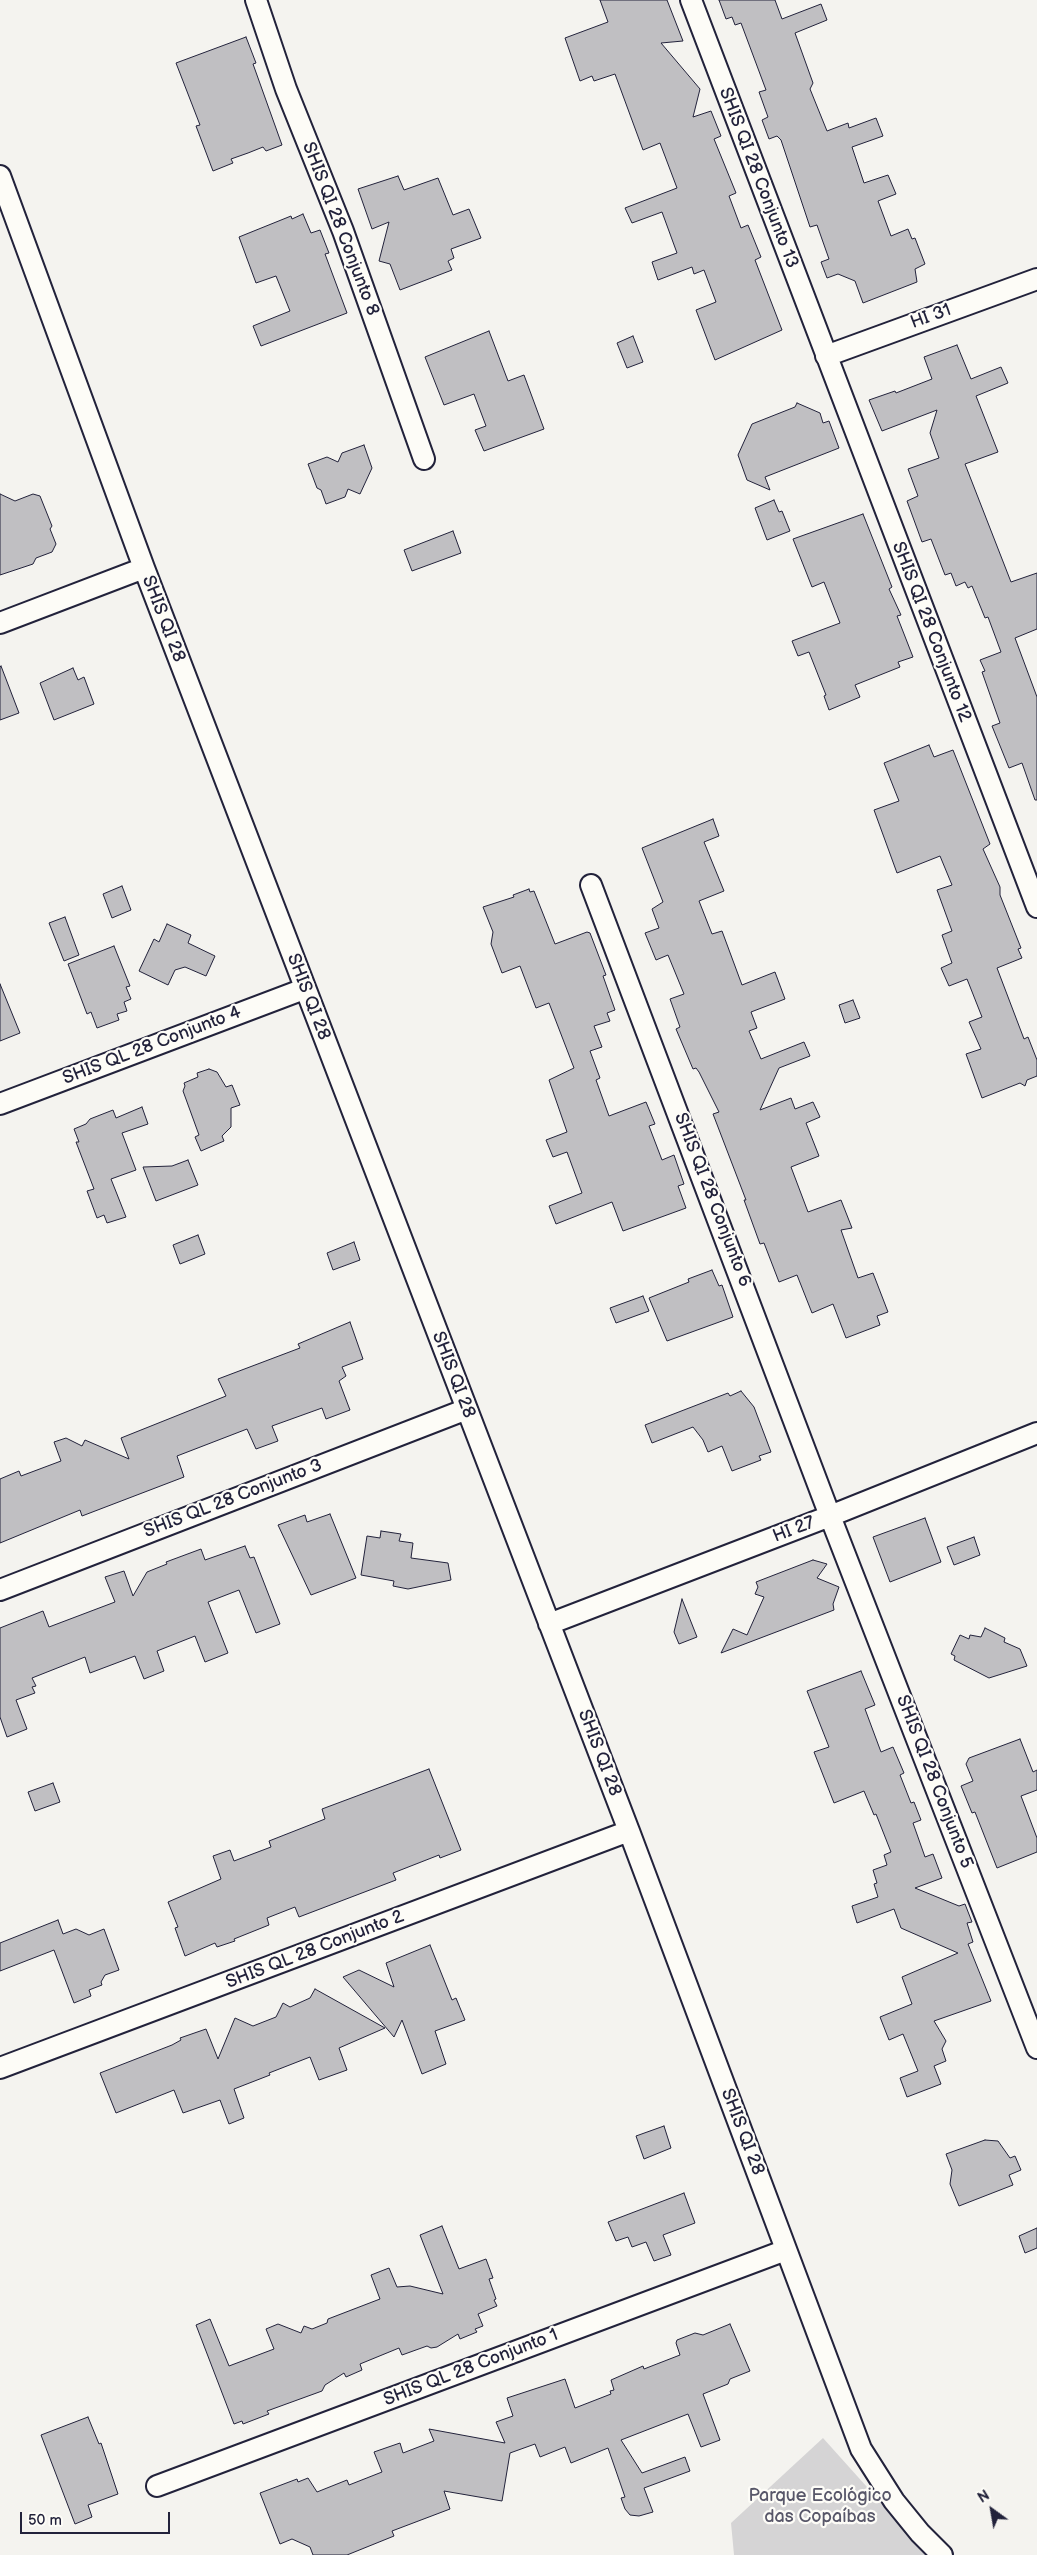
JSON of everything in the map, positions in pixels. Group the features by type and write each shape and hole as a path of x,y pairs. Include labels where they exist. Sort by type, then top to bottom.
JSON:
{"street":[{"name":"SHIS QI 28 Conjunto 8","path":"256,0 286,89 343,230 424,459"},
{"name":"SHIS QI 28 Conjunto 13","path":"691,0 826,356"},
{"name":"SHIS QI 28","path":"0,176 144,568 629,1832 861,2449 894,2501 920,2533 942,2555"},
{"name":"HI 31","path":"826,356 1037,279"},
{"name":"SHIS QI 28 Conjunto 12","path":"826,356 1037,908"},
{"path":"0,623 144,568"},
{"name":"SHIS QI 28 Conjunto 6","path":"591,885 830,1516"},
{"name":"SHIS QL 28 Conjunto 4","path":"0,1104 304,989"},
{"name":"SHIS QL 28 Conjunto 3","path":"0,1590 466,1409"},
{"name":"HI 27","path":"549,1624 830,1516 1037,1433"},
{"name":"SHIS QI 28 Conjunto 5","path":"830,1516 1037,2048"},
{"name":"SHIS QL 28 Conjunto 2","path":"0,2068 629,1832"},
{"name":"SHIS QL 28 Conjunto 1","path":"157,2486 786,2250"}],"green space":[{"name":"Parque Ecológico das Copaíbas","path":"823,2438 928,2555 734,2555 731,2523"}],"building":[{"path":"600,0 667,0 683,41 661,43 700,89 693,117 711,111 721,136 714,139 736,193 729,196 741,228 748,225 761,257 755,260 782,330 715,360 696,310 716,302 704,270 694,274 692,267 658,280 652,262 677,253 662,212 632,223 625,208 677,188 660,143 643,150 615,74 594,81 592,76 580,81 565,38 608,22"},
{"path":"719,0 775,0 782,19 821,4 827,20 795,33 813,83 810,89 827,131 848,123 849,128 876,118 883,136 852,147 864,183 888,175 896,194 878,201 891,236 908,229 912,239 915,238 925,264 915,269 917,282 863,303 855,281 838,274 827,278 821,262 829,259 817,225 810,227 781,140 777,136 769,139 762,120 768,117 759,92 766,90 741,23 735,25 732,17 726,19"},
{"path":"246,37 256,63 253,64 282,145 266,151 263,147 231,159 233,163 213,171 196,126 200,125 176,63"},
{"path":"398,176 404,190 438,178 453,215 469,209 481,238 451,249 454,258 448,261 452,270 400,290 390,264 379,261 389,222 372,229 358,189"},
{"path":"303,214 311,233 320,230 329,253 325,254 347,313 261,346 253,326 290,311 276,276 256,283 239,237 291,216 292,219"},
{"path":"489,331 508,381 524,375 544,429 484,451 475,430 486,426 474,394 444,405 425,357"},
{"path":"633,336 643,362 627,368 617,343"},
{"path":"957,345 971,379 1001,367 1008,383 976,396 998,452 965,464 1011,582 1037,573 1037,629 1015,638 1037,697 1037,800 1035,800 1022,763 1009,768 992,726 1000,723 982,672 985,671 980,660 1001,652 988,617 985,618 972,586 968,588 965,582 956,586 951,573 945,575 931,539 922,542 907,501 918,496 908,469 939,458 930,433 937,410 882,431 869,400 895,391 896,393 932,379 924,357"},
{"path":"797,403 820,413 823,423 829,421 839,448 765,477 770,490 747,480 738,455 752,424 795,407"},
{"path":"364,445 372,468 360,494 348,489 345,497 326,504 321,490 317,488 308,464 327,457 338,462 342,453"},
{"path":"0,494 15,501 33,494 40,496 52,526 50,529 56,544 52,552 36,558 33,564 0,575"},
{"path":"774,500 779,512 782,511 790,531 767,540 755,508"},
{"path":"863,514 892,587 889,589 901,615 897,616 913,657 898,662 900,667 855,685 860,697 829,710 824,696 826,695 809,652 798,656 792,641 840,623 824,582 812,587 793,539"},
{"path":"453,531 461,553 412,571 404,550"},
{"path":"0,667 19,713 0,720"},
{"path":"73,668 78,680 84,677 94,704 54,720 40,683"},
{"path":"929,745 934,757 953,750 990,844 983,849 1000,887 1000,895 1021,948 1018,949 1022,958 997,968 1024,1039 1028,1037 1037,1060 1037,1076 1027,1080 1025,1086 1020,1083 982,1098 966,1054 981,1049 969,1022 982,1017 967,979 949,986 941,968 952,963 942,935 952,931 937,890 952,885 940,856 897,873 874,810 899,801 884,763"},
{"path":"713,819 719,836 704,842 724,891 699,901 712,934 722,931 742,985 775,972 785,999 751,1012 757,1028 749,1031 761,1059 804,1042 810,1056 779,1068 760,1110 791,1098 795,1109 813,1102 820,1117 806,1123 819,1156 791,1167 808,1212 841,1200 852,1228 841,1230 858,1278 873,1273 888,1312 877,1316 880,1325 846,1338 833,1304 812,1313 797,1275 779,1282 764,1243 760,1244 744,1200 746,1200 713,1114 719,1112 699,1072 696,1068 693,1069 676,1029 680,1027 670,999 684,994 668,955 656,960 645,933 659,928 652,909 663,902 642,848"},
{"path":"122,886 131,910 112,918 103,894"},
{"path":"529,889 530,892 534,891 555,944 587,932 590,933 606,975 603,976 615,1010 607,1013 610,1021 594,1026 602,1047 590,1051 600,1078 596,1080 609,1116 646,1102 655,1124 649,1126 662,1160 674,1155 684,1184 678,1186 686,1208 623,1231 612,1202 556,1224 549,1206 582,1193 567,1152 553,1157 546,1140 567,1132 549,1080 574,1068 549,1003 536,1008 520,966 502,973 491,944 493,932 483,907 514,897 513,895"},
{"path":"65,917 79,955 64,961 49,923"},
{"path":"167,924 191,935 188,943 215,956 206,976 185,967 175,970 168,985 139,971 154,939 159,942"},
{"path":"114,946 130,986 126,987 131,999 124,1002 127,1011 117,1014 119,1020 97,1028 91,1012 87,1014 68,964"},
{"path":"0,984 20,1033 0,1041"},
{"path":"853,1000 860,1018 845,1023 839,1005"},
{"path":"209,1069 217,1072 226,1087 232,1085 240,1105 231,1108 231,1127 222,1136 224,1141 201,1151 195,1137 199,1135 183,1091 184,1083 198,1077 197,1073"},
{"path":"142,1107 148,1124 122,1133 136,1170 111,1179 126,1217 107,1223 104,1215 97,1218 87,1191 94,1189 76,1142 79,1142 74,1129 86,1124 90,1119 113,1110 116,1118"},
{"path":"188,1160 198,1185 156,1201 143,1167 172,1166"},
{"path":"198,1235 205,1254 180,1264 173,1245"},
{"path":"354,1242 360,1260 333,1270 327,1253"},
{"path":"712,1270 719,1286 722,1285 733,1317 667,1341 649,1298 689,1282 688,1279"},
{"path":"643,1296 649,1311 616,1323 610,1308"},
{"path":"350,1322 363,1359 342,1367 346,1376 339,1381 350,1410 326,1419 322,1408 272,1426 278,1441 256,1449 247,1429 177,1456 184,1477 82,1516 80,1510 0,1543 0,1479 19,1471 21,1476 61,1461 54,1442 66,1438 82,1446 85,1440 129,1459 121,1438 226,1396 218,1379 300,1348 298,1344"},
{"path":"741,1391 754,1407 771,1452 759,1456 761,1460 732,1471 722,1446 708,1452 703,1440 693,1427 652,1443 645,1425 728,1393 730,1396"},
{"path":"330,1514 356,1578 311,1595 278,1525 305,1515 307,1522"},
{"path":"925,1518 941,1562 890,1582 873,1537"},
{"path":"381,1531 401,1534 399,1541 413,1543 411,1558 448,1563 451,1580 408,1589 393,1586 394,1581 361,1575 367,1536 380,1538"},
{"path":"974,1537 980,1555 954,1565 947,1547"},
{"path":"245,1546 250,1558 254,1557 280,1624 256,1633 239,1590 208,1602 228,1653 205,1662 195,1636 157,1651 164,1671 144,1679 135,1656 90,1673 85,1657 32,1678 36,1686 32,1687 35,1693 16,1700 27,1729 7,1737 0,1717 0,1628 43,1611 49,1627 115,1602 105,1577 124,1571 133,1596 147,1572 167,1564 166,1562 201,1549 205,1560"},
{"path":"813,1560 827,1564 817,1578 839,1587 833,1604 834,1610 721,1653 733,1629 747,1635 764,1597 755,1594 758,1587 756,1582"},
{"path":"682,1599 697,1637 679,1644 674,1632"},
{"path":"985,1628 1005,1638 1004,1642 1020,1649 1027,1666 989,1678 954,1660 955,1656 951,1654 960,1635 969,1639 970,1635 981,1637"},
{"path":"861,1671 875,1705 865,1709 881,1752 893,1747 904,1773 900,1775 911,1803 914,1802 921,1820 913,1823 925,1857 933,1854 942,1878 915,1888 959,1906 965,1904 972,1922 967,1923 973,1942 968,1944 991,2001 934,2021 946,2041 942,2049 946,2061 934,2066 941,2084 907,2097 900,2078 918,2071 903,2034 889,2040 880,2017 912,2004 902,1977 958,1953 901,1928 894,1909 857,1923 852,1906 878,1897 874,1884 877,1883 873,1870 887,1865 884,1855 891,1852 876,1814 874,1815 864,1791 834,1803 814,1752 829,1747 807,1691"},
{"path":"1020,1739 1033,1772 1037,1770 1037,1790 1021,1796 1037,1838 1037,1852 997,1868 975,1812 972,1813 961,1786 973,1781 966,1764 969,1758"},
{"path":"429,1769 461,1850 440,1858 439,1855 393,1873 396,1880 299,1917 295,1907 267,1918 269,1925 234,1939 235,1941 217,1947 215,1943 185,1956 175,1928 178,1927 168,1902 221,1879 213,1856 230,1850 234,1861 271,1847 269,1841 325,1819 322,1809"},
{"path":"53,1783 60,1802 35,1811 28,1792"},
{"path":"58,1920 63,1934 76,1929 89,1935 104,1929 119,1970 105,1975 101,1982 102,1985 89,1990 91,1996 74,2003 54,1950 0,1971 0,1943"},
{"path":"430,1945 452,2000 456,1998 465,2020 435,2031 446,2064 422,2074 402,2020 394,2037 343,1977 359,1970 394,1987 386,1963"},
{"path":"315,1989 385,2028 339,2048 347,2070 319,2080 310,2057 234,2089 244,2118 229,2124 220,2100 183,2113 174,2090 116,2113 100,2073 172,2045 181,2040 180,2038 206,2029 218,2059 235,2018 253,2026 276,2017 283,2003 290,2007 310,1998"},
{"path":"664,2126 671,2148 644,2159 636,2136"},
{"path":"985,2140 998,2141 1010,2158 1015,2156 1021,2170 1009,2175 1013,2185 959,2206 950,2184 952,2170 946,2154"},
{"path":"684,2193 695,2223 663,2235 671,2255 654,2261 646,2242 632,2247 628,2237 616,2241 608,2222"},
{"path":"442,2226 459,2269 486,2259 493,2278 489,2279 497,2306 478,2314 483,2326 475,2329 477,2332 460,2339 458,2334 437,2347 431,2348 427,2346 402,2355 399,2348 360,2364 362,2370 346,2377 344,2373 325,2385 322,2391 267,2411 269,2414 243,2424 242,2421 234,2424 196,2325 210,2319 229,2366 274,2349 266,2329 278,2324 301,2333 304,2326 312,2329 327,2323 328,2319 380,2299 371,2275 389,2268 397,2287 410,2286 443,2294 420,2235"},
{"path":"1037,2228 1037,2248 1025,2253 1019,2236"},
{"path":"730,2324 750,2371 730,2379 728,2384 703,2394 720,2440 701,2447 688,2414 621,2440 642,2473 685,2457 690,2471 644,2488 653,2512 639,2516 630,2515 625,2509 621,2498 625,2497 608,2448 571,2463 565,2447 540,2457 535,2444 510,2453 502,2501 444,2491 450,2509 392,2531 394,2536 347,2555 313,2555 310,2547 292,2539 280,2544 260,2493 297,2479 298,2482 308,2478 317,2492 347,2480 349,2485 382,2472 374,2452 400,2443 403,2453 434,2441 429,2429 505,2443 496,2422 513,2416 507,2398 565,2379 575,2408 611,2394 610,2391 614,2390 611,2380 643,2366 644,2369 680,2355 676,2343 677,2340 695,2333 703,2335"},
{"path":"88,2417 99,2444 101,2443 118,2494 88,2505 92,2517 75,2524 41,2435"}]}
